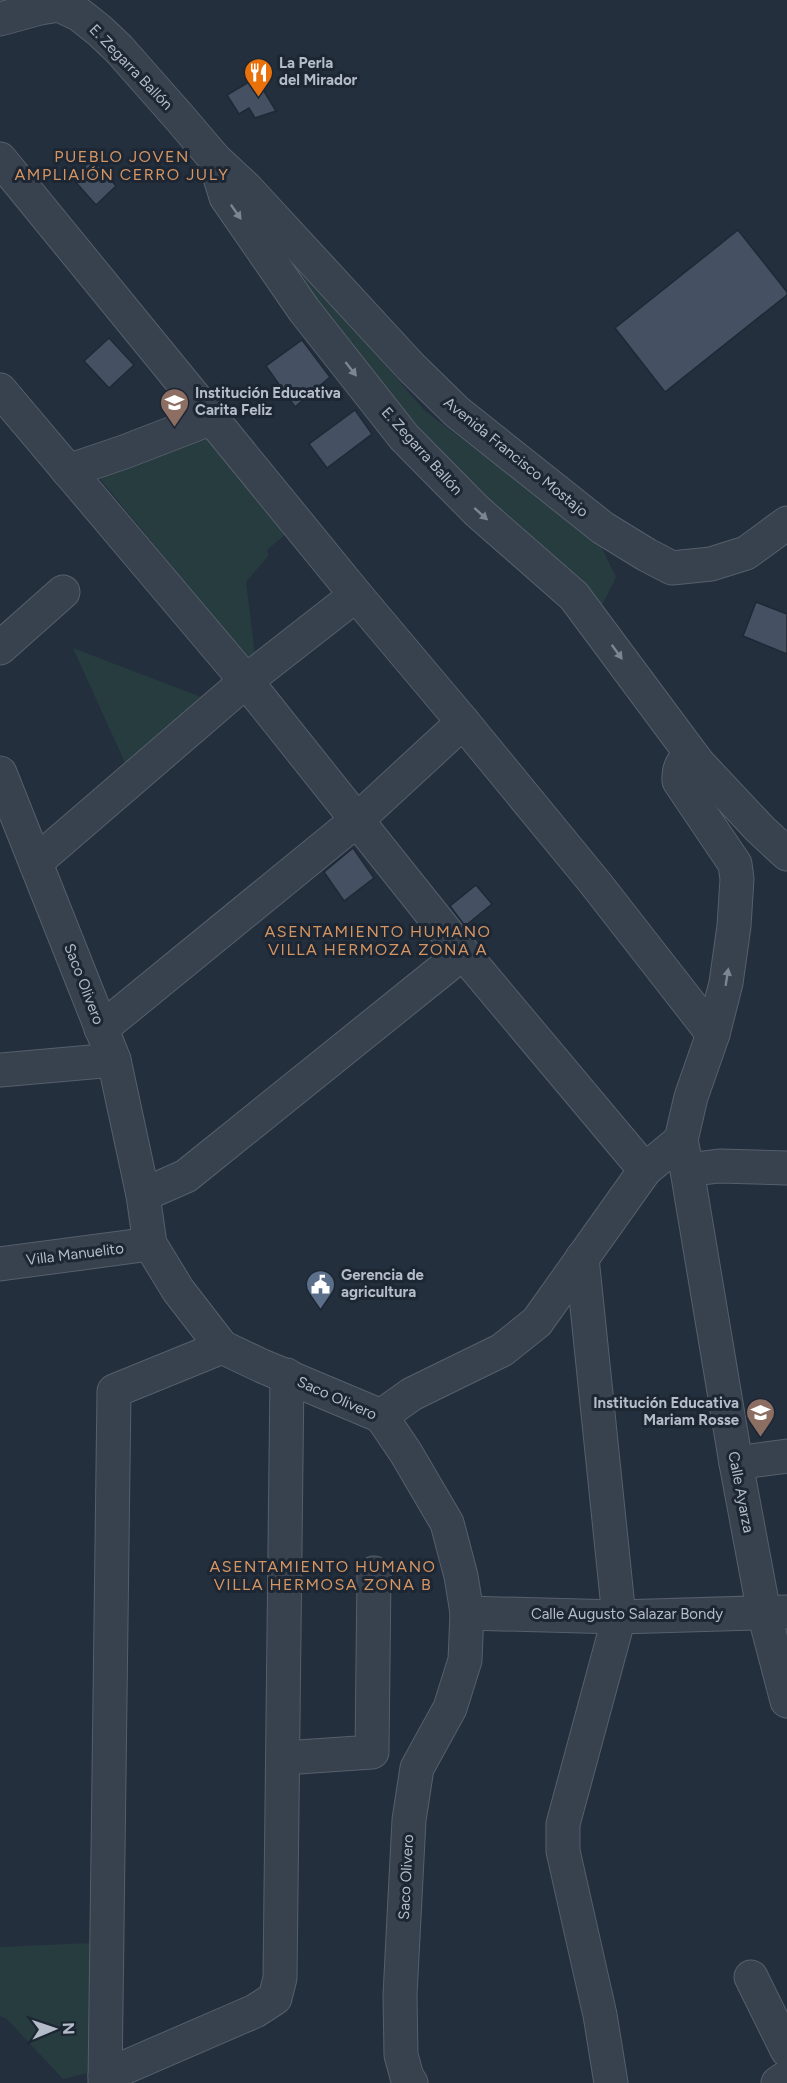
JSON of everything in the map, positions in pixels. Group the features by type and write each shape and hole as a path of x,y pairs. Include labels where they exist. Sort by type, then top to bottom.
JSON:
{"street":[{"path":"0,19 59,3"},
{"name":"E. Zegarra Ballón","path":"59,3 80,15 119,49 214,158 226,197 304,310 404,437 477,511 574,596 714,782 787,854"},
{"name":"Avenida Francisco Mostajo","path":"214,158 246,188 411,366 457,412 603,528 672,568 711,564 746,553 787,523"},
{"path":"0,159 356,595 596,884 713,1034"},
{"path":"0,390 246,681 463,953 645,1170"},
{"path":"68,471 212,418"},
{"path":"0,648 63,592"},
{"path":"36,862 246,681 356,595"},
{"path":"101,1029 357,820 463,722"},
{"path":"684,1155 691,1097 713,1034 726,984 734,926 737,879 735,864 679,781 678,773 681,765 692,755"},
{"name":"Saco Olivero","path":"0,773 114,1060 143,1195 150,1244 178,1290 222,1347 381,1416 406,1453 447,1523 461,1576 467,1613 465,1660 450,1707 417,1768 409,1820 400,1995 401,2055 406,2077 411,2083"},
{"path":"143,1195 186,1176 463,953"},
{"path":"0,1070 114,1060"},
{"path":"381,1416 412,1394 502,1350 537,1322 645,1170 684,1155 719,1166 787,1168"},
{"name":"Calle Ayarza","path":"684,1155 736,1463 776,1612 787,1701"},
{"name":"Villa Manuelito","path":"0,1264 150,1244"},
{"path":"582,1258 619,1617 563,1824 563,1851 600,2015 611,2083"},
{"path":"222,1347 114,1391 105,2080 255,2011 274,1998 280,1977 287,1375"},
{"path":"736,1463 787,1456"},
{"path":"284,1758 372,1752 374,1573"},
{"name":"Calle Augusto Salazar Bondy","path":"467,1613 619,1617 776,1612"},
{"path":"751,1977 787,2050"},
{"path":"778,2083 787,2077"}],"green space":[{"path":"293,257 424,410 600,544 616,577 602,605 406,424 285,271"},
{"path":"201,427 287,533 267,550 269,555 246,582 255,655 247,657 95,473"},
{"path":"73,648 201,697 126,765"},
{"path":"91,1943 91,2072 63,2079 7,2019 0,2016 0,1947"}],"building":[{"path":"256,78 276,111 255,118 249,108 239,114 227,95"},
{"path":"93,159 116,186 96,205 72,178"},
{"path":"738,230 787,292 787,295 665,392 615,328"},
{"path":"109,338 134,365 109,388 84,361"},
{"path":"302,340 330,377 295,407 266,366"},
{"path":"355,410 372,434 327,468 309,444"},
{"path":"756,602 787,614 787,654 743,636"},
{"path":"353,848 374,878 344,901 324,872"},
{"path":"476,885 492,904 465,926 450,906"}],"place":[{"name":"La Perla del Mirador","path":"258,98"},
{"name":"Institución Educativa Carita Feliz","path":"174,428"},
{"name":"Gerencia de agricultura","path":"320,1310"},
{"name":"Institución Educativa Mariam Rosse","path":"760,1438"}],"district":[{"name":"PUEBLO JOVEN AMPLIAIÓN CERRO JULY","path":"122,165"},
{"name":"ASENTAMIENTO HUMANO VILLA HERMOZA ZONA A","path":"378,940"},
{"name":"ASENTAMIENTO HUMANO VILLA HERMOSA ZONA B","path":"323,1575"}]}
